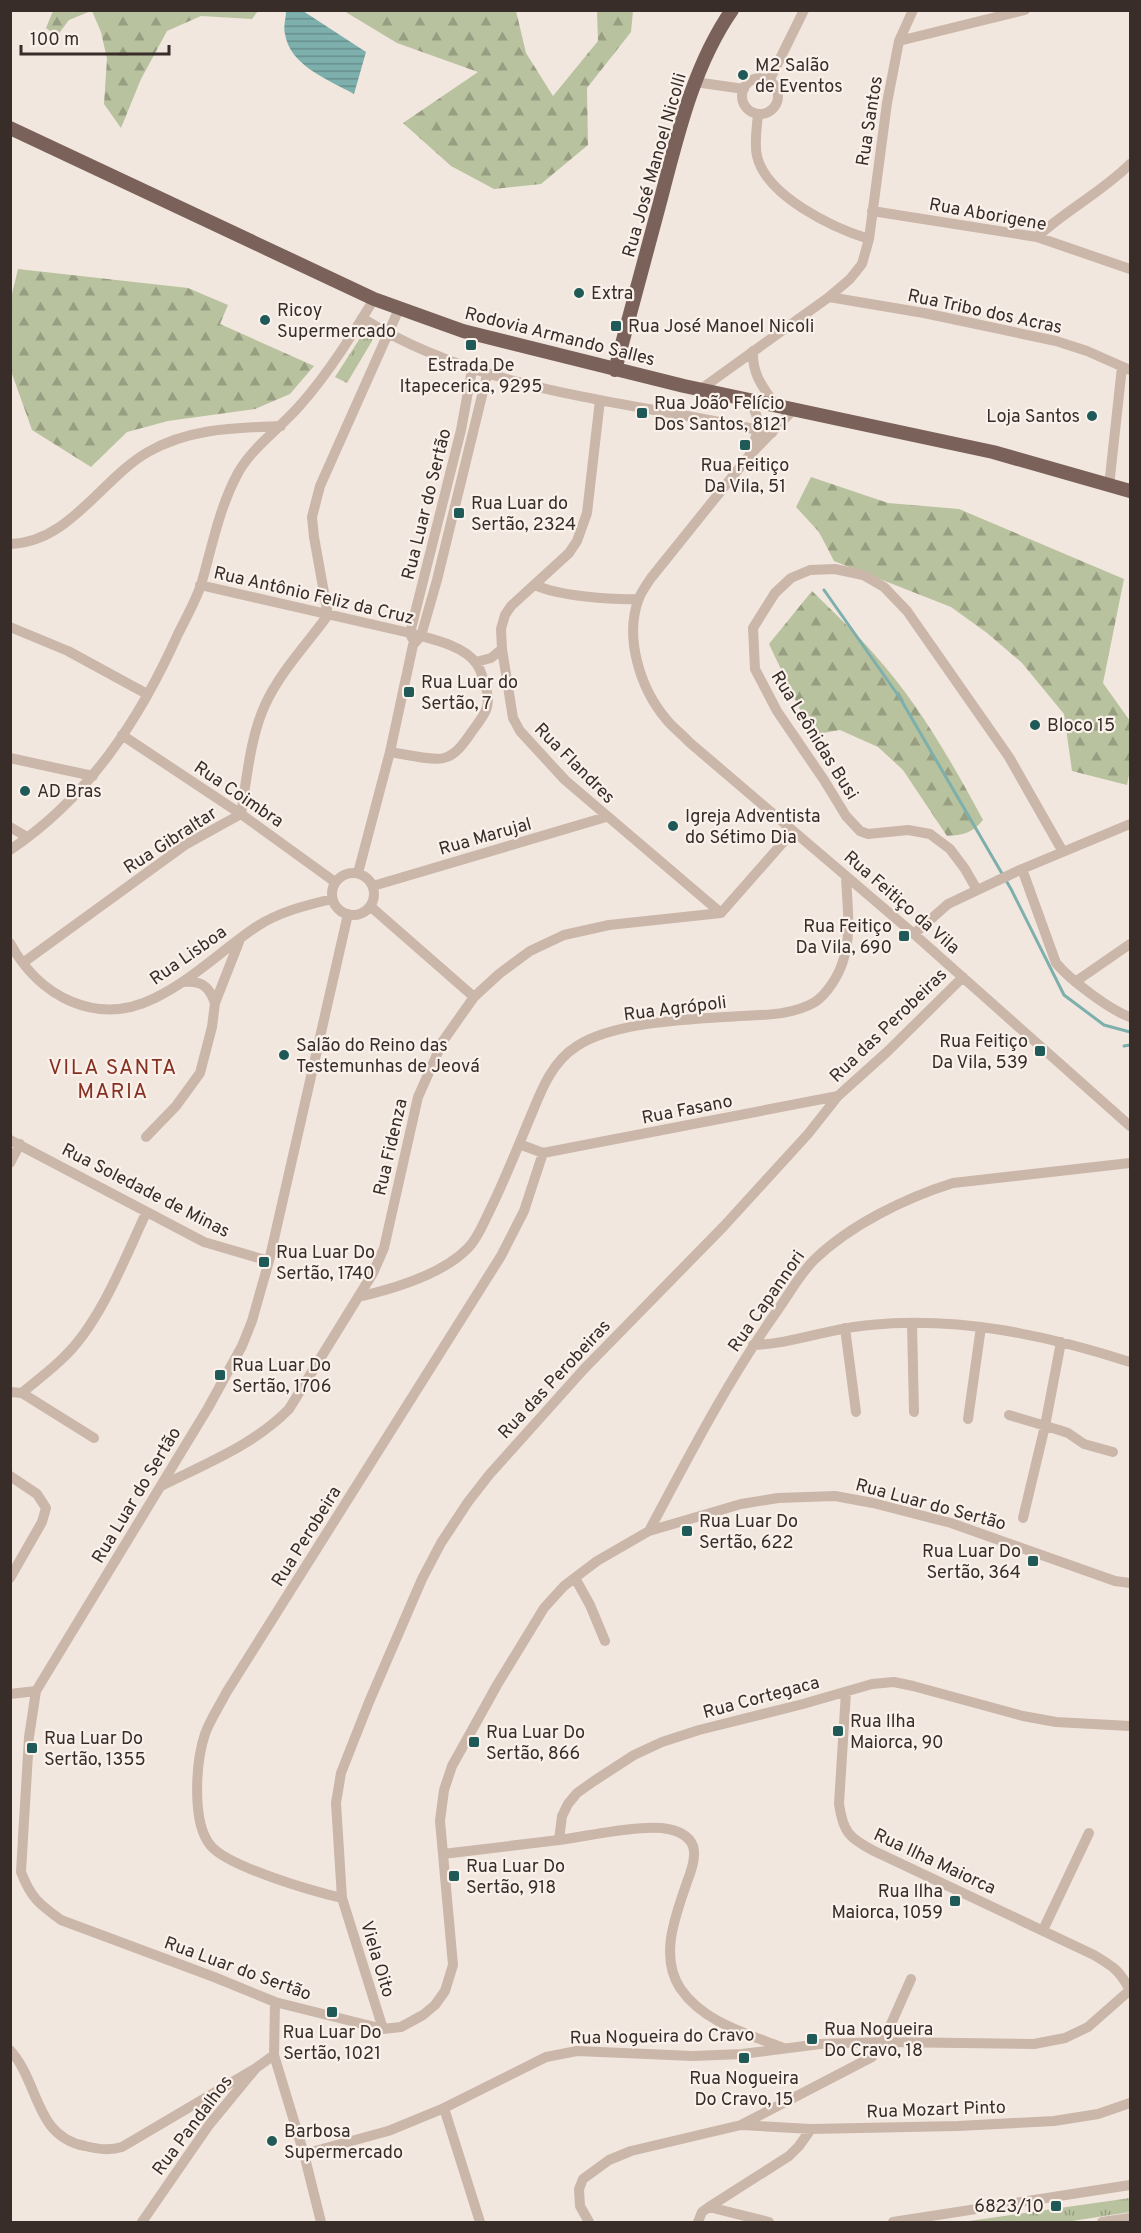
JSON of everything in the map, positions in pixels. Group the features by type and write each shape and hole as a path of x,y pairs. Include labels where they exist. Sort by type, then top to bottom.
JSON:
{"main road":[{"name":"Rua José Manoel Nicolli","path":"615,370 671,157 695,82 714,40 732,10"},
{"name":"Rodovia Armando Salles","path":"10,128 374,299 463,331 615,370 993,452 1131,491"}],"street":[{"path":"769,81 804,10"},
{"name":"Rua Santos","path":"701,389 829,297 858,271 862,264 869,239 887,103 899,41 913,10"},
{"path":"899,41 1025,10"},
{"path":"757,79 769,81 778,94 776,104 768,112 758,114 753,112 745,105 742,95 744,89 750,81 757,79"},
{"path":"695,82 744,89"},
{"path":"758,114 757,156 762,169 772,183 788,197 826,222 851,234 869,239"},
{"path":"1037,237 1058,219 1097,194 1131,164"},
{"name":"Rua Aborigene","path":"872,211 1037,237 1131,269"},
{"name":"Rua Tribo dos Acras","path":"829,297 924,313 1056,341 1087,351 1126,369"},
{"path":"10,860 13,848 56,813 105,762 168,656 200,585 227,494 239,470 322,378 374,299"},
{"path":"328,615 312,517 320,486 399,309"},
{"path":"362,318 388,334 487,375 600,400 772,433"},
{"path":"753,351 753,366 760,382 776,406"},
{"path":"1109,486 1126,369"},
{"name":"Rua Luar do Sertão","path":"358,873 390,752 416,634 438,580 460,459 472,370"},
{"name":"Rua Luar do Sertão","path":"460,459 487,375"},
{"name":"Rua Flandres","path":"600,400 587,513 582,529 569,553 511,606 505,615 501,629 513,718 520,731 565,780 721,914"},
{"path":"750,400 757,415 759,429"},
{"name":"Rua Feitiço da Vila","path":"793,410 749,456 651,578 639,599 633,628 634,648 649,693 666,719 963,976 1131,1126"},
{"path":"10,544 34,539 57,529 125,468 148,452 174,440 210,430 281,426"},
{"name":"Rua Feitiço da Vila","path":"749,456 759,429"},
{"name":"Rua Leônidas Busi","path":"977,890 950,849 930,834 908,830 868,834 860,831 846,816 777,711 756,669 753,628 775,593 791,578 810,570 835,569 863,575 884,588 907,611 1009,757 1063,852"},
{"name":"Rua Antônio Feliz da Cruz","path":"200,585 416,634 457,650 476,662"},
{"path":"535,585 566,593 639,599"},
{"name":"Rua Gibraltar","path":"24,962 185,845 241,813 258,723 264,706 275,685 328,615"},
{"path":"10,627 68,651 147,694"},
{"path":"390,752 440,758 452,755 483,717 489,701 476,662 491,658 502,649"},
{"path":"489,701 508,693"},
{"name":"Rua Coimbra","path":"122,735 241,813 335,882"},
{"path":"10,758 93,776"},
{"name":"Rua Marujal","path":"373,886 606,817"},
{"path":"914,934 948,904 1022,869 1131,824"},
{"path":"10,828 27,837"},
{"path":"721,914 793,831"},
{"path":"1022,869 1051,953 1060,969 1105,1003 1131,1017"},
{"path":"358,873 367,878 373,886 374,894 370,906 360,914 348,915 338,909 332,899 332,890 335,882 341,876 358,873"},
{"name":"Rua Agrópoli","path":"358,1297 384,1291 447,1265 468,1248 477,1237 501,1188 541,1090 553,1069 576,1047 591,1039 640,1026 780,1014 818,1000 830,986 843,962 849,929 846,876"},
{"name":"Rua Lisboa","path":"10,943 38,980 54,994 68,1002 91,1008 120,1008 144,1003 166,992 257,926 302,906 332,899"},
{"path":"370,906 474,997"},
{"name":"Rua Fidenza","path":"160,1486 239,1447 275,1424 290,1409 373,1273 384,1248 418,1097 443,1041 474,997 499,974 530,951 564,935 609,925 721,914"},
{"name":"Rua Luar do Sertão","path":"348,915 270,1261 242,1346 208,1408 36,1691 29,1737 21,1872 28,1891 40,1904 61,1920 275,2002 383,2029 401,2026 423,2015 435,2004 445,1990 453,1965 440,1821 444,1790 452,1766 497,1685 544,1608 564,1586 597,1561 649,1531 741,1504 778,1498 836,1496 951,1523 1115,1581 1131,1583"},
{"path":"146,1137 176,1106 200,1074 212,1027 215,1003 239,940"},
{"path":"1075,982 1131,944"},
{"name":"Rua das Perobeiras","path":"342,1898 336,1803 341,1773 417,1590 441,1543 468,1502 510,1450 592,1361 724,1226 808,1134 838,1096 888,1051 963,976"},
{"path":"181,982 197,981 206,986 215,1003"},
{"name":"Rua Fasano","path":"543,1154 838,1096"},
{"path":"10,1163 15,1142"},
{"name":"Rua Soledade de Minas","path":"15,1142 204,1242 270,1261"},
{"path":"519,1144 543,1154"},
{"name":"Rua Perobeira","path":"342,1898 272,1877 227,1858 210,1846 203,1833 198,1800 199,1764 204,1740 210,1723 226,1694 501,1256 524,1211 543,1154"},
{"name":"Rua Capannori","path":"649,1531 753,1346 815,1259 855,1227 935,1189 953,1183 1131,1163"},
{"path":"22,1393 78,1342 109,1292 146,1213"},
{"path":"753,1346 783,1342 845,1328 912,1323 1022,1332 1131,1362"},
{"path":"912,1323 914,1412"},
{"path":"968,1419 981,1327"},
{"path":"845,1328 856,1412"},
{"path":"1023,1518 1045,1426 1061,1342"},
{"path":"10,1392 22,1393 94,1438"},
{"path":"1009,1415 1068,1433 1084,1444 1113,1452"},
{"path":"10,1476 37,1494 46,1508 45,1514 10,1578"},
{"path":"575,1578 590,1605 604,1641"},
{"name":"Rua Cortegaca","path":"559,1840 562,1816 577,1793 634,1755 662,1742 699,1730 872,1684 894,1682 1056,1722 1131,1726"},
{"path":"10,1694 36,1691"},
{"name":"Rua Ilha Maiorca","path":"846,1692 839,1804 842,1821 848,1835 857,1843 1112,1965 1123,1975 1130,1990"},
{"path":"443,1854 648,1828 667,1828 681,1833 690,1839 694,1848 694,1861 677,1912 670,1946 671,1968 680,1987 693,2003 711,2018 784,2048"},
{"path":"1043,1930 1089,1833"},
{"name":"Viela Oito","path":"342,1898 383,2029"},
{"path":"589,2223 580,2206 579,2189 583,2179 597,2167 631,2151 741,2125 872,2057 883,2042 911,1979"},
{"name":"Rua Nogueira do Cravo","path":"304,2154 388,2131 444,2108 546,2057 577,2051 693,2056 742,2054 820,2044 883,2042 1034,2044 1065,2038 1088,2027 1130,1990"},
{"path":"275,2002 274,2055 304,2154 321,2223"},
{"path":"10,2050 20,2062 48,2124 57,2134 76,2145 107,2150 122,2147 256,2068"},
{"name":"Rua Pandalhos","path":"142,2223 209,2125 256,2068 274,2055"},
{"name":"Rua Mozart Pinto","path":"741,2125 811,2129 1054,2121 1098,2114 1131,2103"},
{"path":"444,2108 480,2223"},
{"path":"698,2223 702,2212 709,2206 789,2156 811,2129"},
{"path":"893,2223 1131,2185"},
{"path":"709,2206 769,2223"},
{"path":"1102,2223 1131,2218"}],"green space":[{"path":"53,10 91,11 69,20 57,36 46,28"},
{"path":"92,11 258,11 252,19 201,16 167,31 141,79 121,128 104,104 107,59 101,32"},
{"path":"344,11 516,11 526,53 553,96 598,41 597,11 633,11 631,32 587,88 588,145 541,184 494,189 451,166 403,123 478,72 397,43"},
{"path":"18,269 188,288 228,305 220,324 314,366 290,394 255,409 168,421 127,432 91,467 32,430 11,371 11,298"},
{"path":"368,330 374,332 372,341 347,383 335,377 364,332"},
{"path":"811,477 888,503 959,509 1124,579 1103,683 1130,721 1130,770 1127,785 1072,771 1064,714 1022,663 987,633 951,607 834,561 819,532 796,507"},
{"path":"812,591 874,654 920,713 983,820 971,831 947,836 903,770 878,747 840,730 812,735 769,644"},
{"path":"1130,2198 1130,2212 1066,2222 962,2222"}],"water":[{"path":"286,11 303,11 366,52 354,94 312,71 294,55 284,31"}],"waterway":[{"path":"824,590 900,698 1011,889 1064,995 1104,1025 1130,1032"},
{"path":"1124,1046 1130,1045"}],"place":[{"name":"M2 Salão de Eventos","path":"743,75"},
{"name":"Extra","path":"579,293"},
{"name":"Ricoy Supermercado","path":"265,320"},
{"name":"Rua José Manoel Nicoli","path":"616,326"},
{"name":"Estrada De Itapecerica, 9295","path":"471,345"},
{"name":"Rua João Felício Dos Santos, 8121","path":"642,413"},
{"name":"Loja Santos","path":"1092,416"},
{"name":"Rua Feitiço Da Vila, 51","path":"745,445"},
{"name":"Rua Luar do Sertão, 2324","path":"459,513"},
{"name":"Rua Luar do Sertão, 7","path":"409,692"},
{"name":"Bloco 15","path":"1035,725"},
{"name":"AD Bras","path":"25,791"},
{"name":"Igreja Adventista do Sétimo Dia","path":"673,826"},
{"name":"Rua Feitiço Da Vila, 690","path":"904,936"},
{"name":"Rua Feitiço Da Vila, 539","path":"1040,1051"},
{"name":"Salão do Reino das Testemunhas de Jeová","path":"284,1055"},
{"name":"Rua Luar Do Sertão, 1740","path":"264,1262"},
{"name":"Rua Luar Do Sertão, 1706","path":"220,1375"},
{"name":"Rua Luar Do Sertão, 622","path":"687,1531"},
{"name":"Rua Luar Do Sertão, 364","path":"1033,1561"},
{"name":"Rua Ilha Maiorca, 90","path":"838,1731"},
{"name":"Rua Luar Do Sertão, 866","path":"474,1742"},
{"name":"Rua Luar Do Sertão, 1355","path":"32,1748"},
{"name":"Rua Luar Do Sertão, 918","path":"454,1876"},
{"name":"Rua Ilha Maiorca, 1059","path":"955,1901"},
{"name":"Rua Luar Do Sertão, 1021","path":"332,2012"},
{"name":"Rua Nogueira Do Cravo, 18","path":"812,2039"},
{"name":"Rua Nogueira Do Cravo, 15","path":"744,2058"},
{"name":"Barbosa Supermercado","path":"272,2141"},
{"name":"6823/10","path":"1056,2206"}],"district":[{"name":"VILA SANTA MARIA","path":"113,1079"}]}
